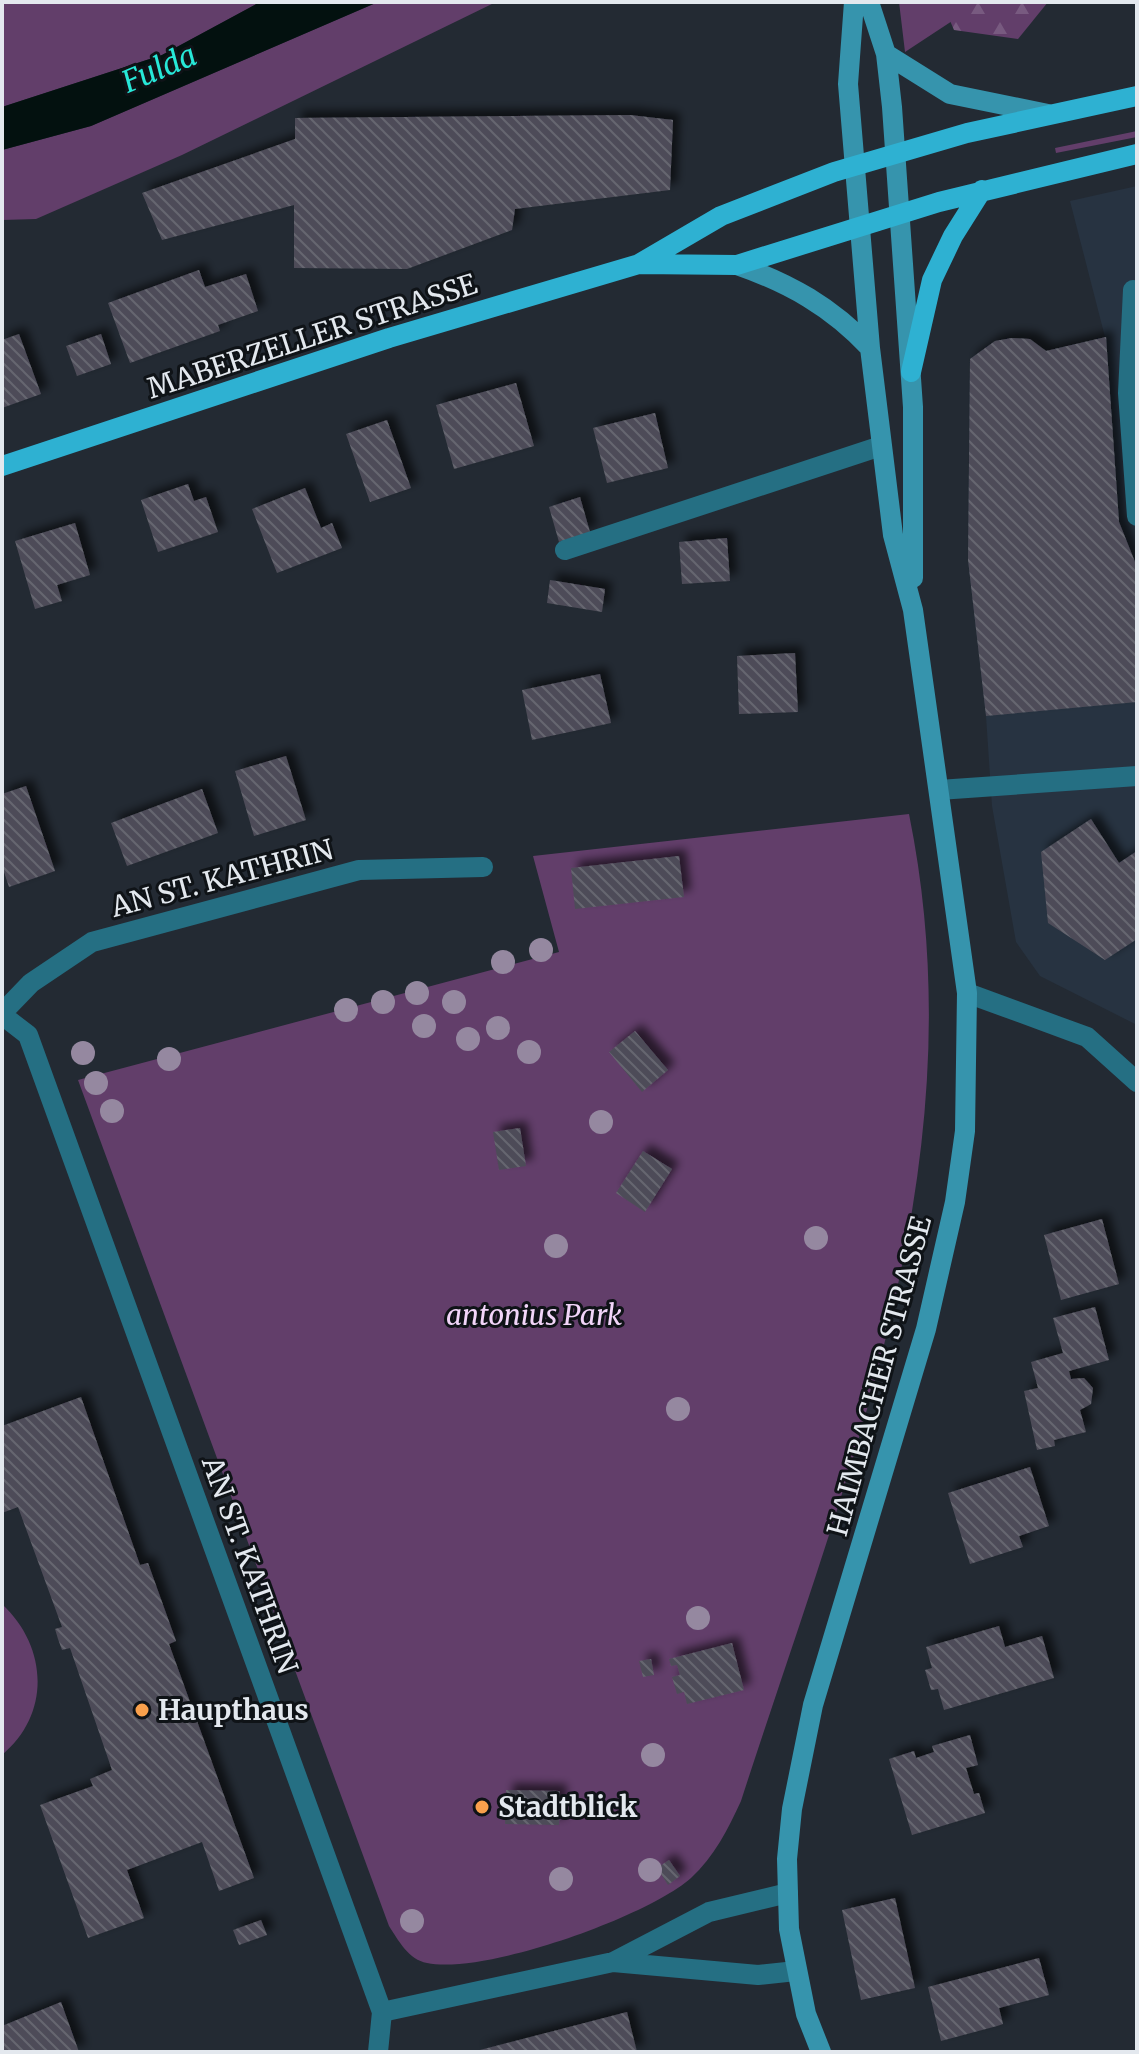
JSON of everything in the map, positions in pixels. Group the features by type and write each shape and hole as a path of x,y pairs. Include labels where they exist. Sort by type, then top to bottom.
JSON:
{"main road":[{"name":"HAIMBACHER STRASSE","path":"821,2052 796,1971 788,1893 787,1859 800,1756 911,1386 955,1202 965,1131 967,993 913,610 893,535 870,348 848,84 854,2"},
{"name":"HAIMBACHER STRASSE","path":"869,2 886,54 911,372 913,610"},
{"path":"886,54 950,94 1048,114"},
{"name":"MABERZELLER STRASSE","path":"2,466 389,338 639,264 721,216 855,165 1048,114 1137,96"},
{"name":"MABERZELLER STRASSE","path":"639,264 737,265 982,190 1137,154"},
{"path":"911,372 932,280 953,236 982,190"},
{"path":"737,265 776,278 820,303 870,348"}],"street":[{"path":"1137,292 1133,290 1128,393 1137,516"},
{"path":"565,550 881,446"},
{"path":"939,790 1137,776"},
{"name":"AN ST. KATHRIN","path":"382,2012 28,1035 2,1014 41,976 92,942 359,870 483,867"},
{"path":"967,993 1087,1037 1137,1082"},
{"path":"378,2052 382,2012 613,1962 709,1912 788,1893"},
{"path":"613,1962 758,1975 796,1971"}],"shaded area":[{"path":"1137,186 1137,1025 1040,976 1016,942 992,806 986,716 968,560 970,359 995,341 1012,338 1030,339 1046,351 1105,337 1070,201"}],"green space":[{"path":"2,2 260,2 162,55 2,107"},
{"path":"378,2 496,2 182,155 36,219 2,220 2,150 91,126"},
{"path":"899,2 981,2 905,52"},
{"path":"942,2 1048,2 1018,39 954,30"},
{"path":"1137,131 1137,137 1056,153 1055,148"},
{"name":"antonius Park","path":"909,814 926,943 927,1070 915,1194 891,1316 859,1437 741,1801 720,1842 699,1870 669,1893 639,1909 564,1940 524,1952 453,1964 421,1961 405,1949 389,1926 78,1080 559,952 533,856"},
{"path":"2,1604 28,1640 38,1680 36,1701 29,1720 18,1739 2,1755"}],"water":[{"name":"Fulda","path":"260,2 378,2 91,126 2,150 2,107 162,55"}],"building":[{"path":"630,115 673,120 670,190 515,209 512,230 407,269 294,268 294,205 162,240 142,193 295,139 295,118"},
{"path":"199,270 205,287 246,274 258,311 218,325 220,331 130,363 108,303"},
{"path":"19,334 41,394 2,408 2,340"},
{"path":"101,334 111,364 77,376 66,346"},
{"path":"1106,337 1119,522 1137,567 1137,702 986,716 968,560 970,359 995,341 1012,338 1030,339 1046,351"},
{"path":"516,383 534,446 454,469 436,405"},
{"path":"655,413 668,468 607,483 593,428"},
{"path":"387,420 411,488 370,502 346,434"},
{"path":"188,484 194,501 206,497 218,532 158,552 141,500"},
{"path":"305,488 321,528 332,523 342,548 277,573 252,509"},
{"path":"580,497 590,532 559,542 549,507"},
{"path":"75,523 90,575 57,585 62,601 35,609 15,541"},
{"path":"727,538 730,581 682,584 679,542"},
{"path":"550,580 605,589 602,612 547,603"},
{"path":"795,653 798,712 739,714 737,656"},
{"path":"600,674 611,723 532,740 522,690"},
{"path":"286,756 306,820 254,836 235,771"},
{"path":"26,786 55,871 9,887 2,866 2,794"},
{"path":"202,789 218,833 127,866 111,823"},
{"path":"1091,819 1119,863 1137,851 1137,939 1105,960 1048,923 1041,852"},
{"path":"679,856 684,897 575,909 571,868"},
{"path":"635,1031 668,1070 642,1092 609,1052"},
{"path":"520,1128 526,1166 499,1170 493,1132"},
{"path":"643,1151 672,1169 645,1212 616,1193"},
{"path":"1102,1219 1119,1284 1061,1300 1044,1235"},
{"path":"1095,1307 1109,1360 1069,1371 1071,1379 1084,1378 1093,1388 1091,1404 1080,1410 1086,1432 1054,1440 1055,1446 1037,1450 1024,1391 1038,1388 1031,1362 1063,1353 1053,1318"},
{"name":"Haupthaus","path":"81,1397 140,1565 148,1563 176,1641 169,1644 254,1878 219,1891 202,1842 127,1870 144,1918 88,1938 40,1805 93,1786 90,1779 112,1770 70,1648 62,1650 58,1639 55,1629 62,1627 18,1507 2,1513 2,1426"},
{"path":"1030,1467 1049,1526 1019,1536 1023,1547 970,1564 948,1493"},
{"path":"999,1626 1005,1647 1042,1636 1054,1678 944,1710 938,1689 931,1690 925,1670 932,1668 926,1647"},
{"path":"732,1643 744,1690 687,1704 684,1692 677,1694 672,1677 680,1675 677,1665 671,1666 669,1659"},
{"path":"651,1659 654,1675 643,1677 639,1661"},
{"path":"970,1735 978,1765 966,1768 974,1794 979,1793 985,1813 912,1835 889,1759 914,1751 916,1758 934,1752 932,1746"},
{"path":"506,1790 560,1791 559,1825 505,1824"},
{"path":"669,1860 680,1876 668,1885 657,1868"},
{"path":"895,1898 915,1988 861,2000 842,1910"},
{"path":"261,1920 267,1935 239,1945 233,1930"},
{"path":"1039,1958 1049,1995 999,2008 1003,2024 941,2041 928,1987"},
{"path":"61,2002 79,2052 2,2052 2,2026"},
{"path":"627,2012 637,2052 476,2052 476,2051"}],"place":[{"name":"Haupthaus","path":"142,1710"},
{"name":"Stadtblick","path":"482,1807"}]}
